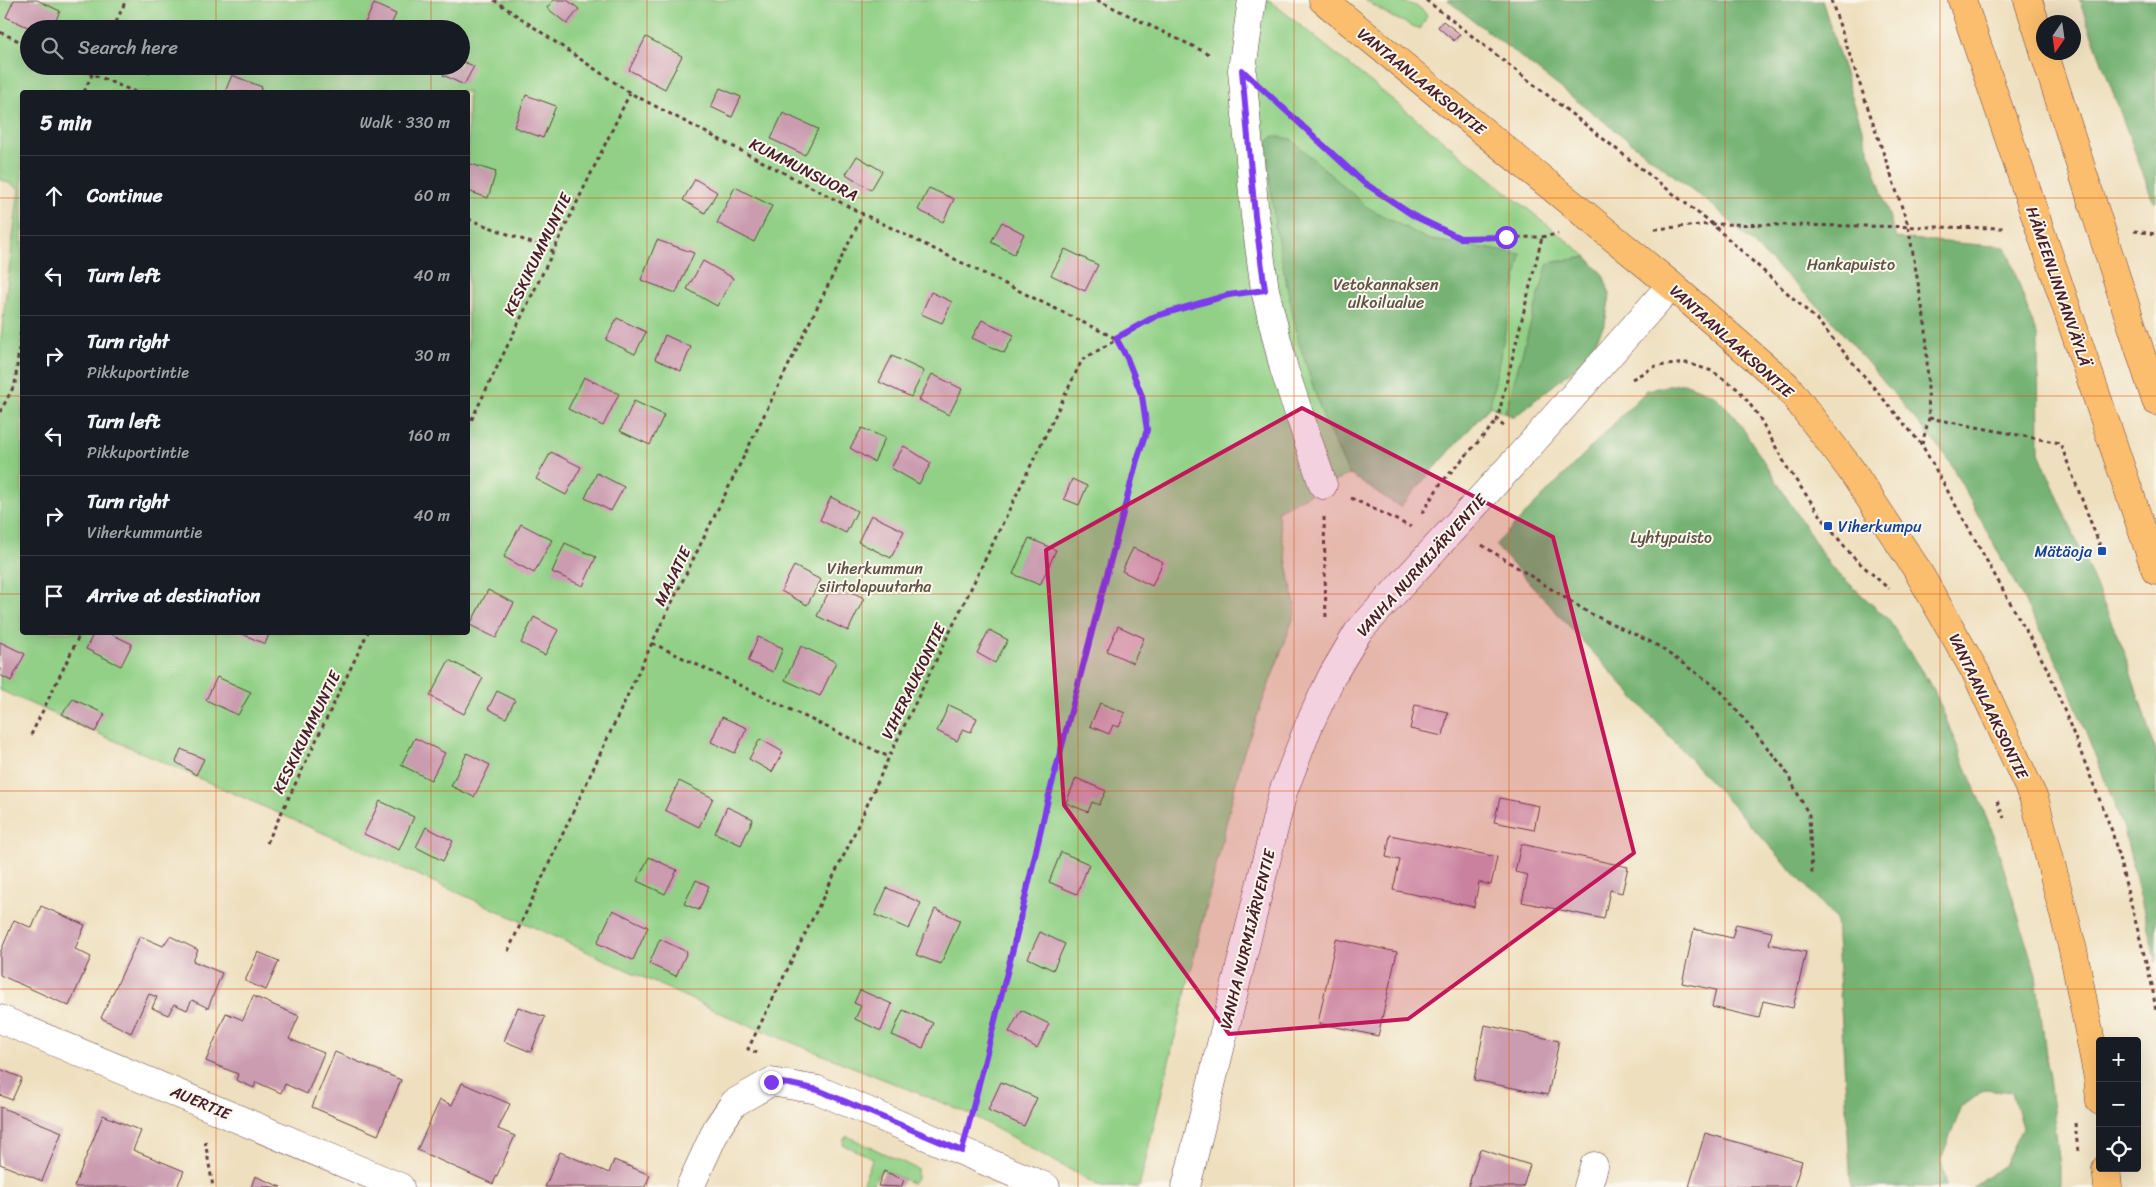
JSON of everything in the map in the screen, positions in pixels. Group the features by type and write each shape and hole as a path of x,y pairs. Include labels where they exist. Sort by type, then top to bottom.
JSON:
{"main road":[{"name":"VANTAANLAAKSONTIE","path":"1323,0 1671,285 1786,386 1848,467 1900,545 1976,672 2035,801 2072,950 2098,1082"},
{"name":"HÄMEENLINNANVÄYLÄ","path":"1962,0 2156,571"},
{"path":"2028,0 2036,26"},
{"path":"2047,60 2156,401"},
{"path":"2106,1172 2108,1187"}],"street":[{"path":"1252,0 1242,70 1255,216 1265,290 1284,369 1323,485"},
{"name":"VANHA NURMIJÄRVENTIE","path":"1186,1187 1283,792 1320,701 1358,632 1530,445 1671,285"},
{"name":"AUERTIE","path":"0,1018 400,1187"},
{"path":"690,1187 717,1128 734,1103 771,1082 818,1090 1046,1187"}],"path":[{"path":"117,20 126,0"},
{"name":"KUMMUNSUORA","path":"494,0 630,93 863,214 1116,338"},
{"path":"1097,0 1242,70 1363,182 1414,216 1460,238 1542,237 1562,234"},
{"path":"1426,0 1712,224 1817,320 1922,445 2052,681 2112,830 2152,985 2156,1012"},
{"path":"1831,0 1908,225 1926,329 1929,418 1922,445"},
{"path":"0,32 20,42"},
{"path":"85,90 92,75 130,90"},
{"name":"KESKIKUMMUNTIE","path":"470,423 630,93"},
{"name":"MAJATIE","path":"508,951 652,643 863,214"},
{"path":"470,220 552,251"},
{"path":"1649,230 1712,224 1908,225 2004,228"},
{"path":"2133,231 2156,234"},
{"path":"1326,622 1323,485 1412,527 1441,483 1497,421 1542,237"},
{"name":"VIHERAUKIONTIE","path":"748,1049 848,847 889,757 1082,360 1116,338 1156,316 1228,295 1265,290"},
{"path":"962,1151 1019,925 1048,799 1137,460 1147,430 1142,396 1127,358 1116,338"},
{"path":"0,412 15,384 20,339"},
{"path":"1631,380 1656,366 1687,363 1712,371 1739,390 1758,415 1788,469 1828,526 1853,557 1892,593"},
{"path":"1929,418 2060,443 2102,551"},
{"path":"1497,421 1530,445"},
{"path":"1476,541 1589,613 1655,644 1719,689 1784,768 1809,815 1812,874"},
{"path":"31,735 80,635"},
{"name":"KESKIKUMMUNTIE","path":"266,843 367,635"},
{"path":"652,643 889,757"},
{"path":"1997,800 2007,826"},
{"path":"199,1101 213,1187"},
{"path":"2074,1117 2078,1154"}],"highlighted area":[{"path":"1302,408 1553,537 1634,853 1408,1019 1229,1034 1064,805 1046,550"}],"green space":[{"name":"Viherkummun siirtolapuutarha","path":"0,0 1269,0 1587,257 1603,275 1610,295 1605,323 1586,359 1514,417 1490,406 1400,507 1349,474 1277,511 1296,611 1242,757 1139,1187 1101,1187 970,1114 736,1020 479,902 0,690 0,345 19,188 0,179"},
{"path":"1365,0 1409,4 1423,11 1427,16 1420,29 1392,17"},
{"name":"Hankapuisto","path":"1447,0 1822,0 1896,238 2006,247 2038,339 2039,453 2123,649 2156,752 2156,962 2124,829 2062,671 1947,457 1829,317 1717,209"},
{"path":"2079,0 2156,0 2156,201 2153,201"},
{"name":"Vetokannaksen ulkoilualue","path":"1274,136 1291,139 1367,207 1427,239 1521,254 1490,406 1400,507 1349,474 1324,420 1298,340 1275,226 1266,143"},
{"path":"1587,257 1603,275 1610,295 1605,323 1586,359 1514,417 1505,413 1548,263"},
{"name":"Lyhtypuisto","path":"1684,383 1714,395 1735,416 1830,566 1888,619 1934,690 1993,833 2036,975 2060,1166 2060,1187 1973,1187 2004,1165 2022,1128 2012,1092 1985,1089 1962,1106 1941,1159 1947,1187 1851,1187 1836,919 1495,545 1647,390"},
{"path":"847,1136 917,1169 917,1179 912,1183 881,1169 872,1187 861,1187 873,1158 843,1145 844,1139"}],"building":[{"path":"14,0 37,0 60,11 56,20 20,20 20,23 6,17"},
{"path":"553,0 567,0 579,9 567,24 547,8"},
{"path":"374,4 396,14 393,20 366,20"},
{"path":"1443,21 1460,34 1454,41 1438,27"},
{"path":"646,37 682,56 665,89 629,70"},
{"path":"470,64 474,66 470,74"},
{"path":"232,75 262,87 261,90 226,90"},
{"path":"443,75 469,75 464,85"},
{"path":"720,88 741,97 732,117 711,107"},
{"path":"526,95 556,106 543,138 514,127"},
{"path":"783,113 818,129 805,155 771,139"},
{"path":"857,156 882,171 871,190 846,174"},
{"path":"470,164 496,172 488,198 470,192"},
{"path":"695,179 717,192 705,213 683,200"},
{"path":"735,187 772,206 754,242 717,223"},
{"path":"929,188 954,199 943,222 918,210"},
{"path":"1002,222 1024,234 1014,254 991,242"},
{"path":"657,240 694,253 676,293 641,280"},
{"path":"1065,249 1098,265 1085,291 1051,275"},
{"path":"703,261 733,278 717,306 687,289"},
{"path":"931,292 952,302 942,323 921,314"},
{"path":"617,318 646,332 635,354 606,340"},
{"path":"982,320 1014,335 1004,353 972,338"},
{"path":"665,335 691,347 681,371 655,359"},
{"path":"892,356 924,371 911,397 879,382"},
{"path":"932,374 962,389 949,415 919,400"},
{"path":"584,377 619,394 603,426 568,409"},
{"path":"634,401 664,415 650,445 620,431"},
{"path":"862,428 885,438 874,462 850,448"},
{"path":"904,446 931,463 919,484 891,468"},
{"path":"551,452 581,467 566,495 536,479"},
{"path":"597,473 624,487 611,511 585,498"},
{"path":"1072,479 1087,486 1079,505 1064,499"},
{"path":"831,497 857,511 846,533 820,520"},
{"path":"871,515 904,531 891,558 858,542"},
{"path":"521,524 552,540 534,573 504,557"},
{"path":"1029,538 1056,550 1040,585 1013,574"},
{"path":"565,543 596,557 583,586 552,572"},
{"path":"1133,548 1163,562 1152,586 1122,571"},
{"path":"794,566 821,580 807,605 781,591"},
{"path":"833,583 864,598 848,631 817,616"},
{"path":"488,590 514,603 496,638 470,625"},
{"path":"534,617 558,630 545,655 521,643"},
{"path":"1118,626 1144,638 1133,663 1107,651"},
{"path":"989,630 1008,640 995,663 977,653"},
{"path":"93,635 113,635 132,644 121,666 86,649"},
{"path":"245,635 269,635 265,644"},
{"path":"758,637 783,648 773,672 748,661"},
{"path":"0,642 25,654 11,681 0,675"},
{"path":"801,646 836,662 820,696 785,680"},
{"path":"449,660 483,678 464,714 430,696"},
{"path":"217,677 251,692 238,715 206,700"},
{"path":"497,691 515,700 506,718 488,709"},
{"path":"73,699 105,714 95,732 62,714"},
{"path":"1100,703 1125,713 1119,727 1113,725 1109,734 1090,726"},
{"path":"949,705 977,718 971,732 963,729 957,741 937,731"},
{"path":"1415,705 1448,712 1443,736 1410,729"},
{"path":"722,717 747,728 735,753 711,742"},
{"path":"415,738 445,753 431,780 401,765"},
{"path":"760,739 783,752 772,772 749,759"},
{"path":"181,749 204,759 196,775 176,762"},
{"path":"467,753 490,765 474,797 451,786"},
{"path":"1076,778 1106,791 1099,805 1092,802 1088,812 1066,803"},
{"path":"679,781 713,798 699,827 665,810"},
{"path":"1500,798 1539,806 1534,830 1494,822"},
{"path":"380,801 414,817 399,850 364,834"},
{"path":"727,807 753,819 741,845 715,833"},
{"path":"426,827 453,841 443,861 416,847"},
{"path":"1390,835 1497,857 1491,885 1479,882 1474,907 1393,890 1400,860 1386,857"},
{"path":"1521,844 1628,867 1622,893 1610,890 1604,919 1522,902 1528,875 1515,872"},
{"path":"1061,852 1089,864 1077,894 1049,882"},
{"path":"649,857 677,870 665,894 637,881"},
{"path":"696,880 709,886 699,910 684,904"},
{"path":"887,888 921,903 909,929 875,915"},
{"path":"41,906 85,925 75,949 91,957 69,1006 0,975 0,953 14,920 32,928"},
{"path":"935,909 960,920 941,964 916,955"},
{"path":"613,910 648,927 633,960 597,943"},
{"path":"1736,924 1772,932 1769,944 1806,952 1793,1008 1763,1001 1759,1018 1712,1007 1716,990 1682,983 1694,929 1732,938"},
{"path":"1040,932 1065,944 1053,970 1028,958"},
{"path":"140,936 163,946 170,936 198,950 193,961 222,973 208,1008 192,1000 187,1010 174,1004 168,1015 152,1008 157,997 149,994 131,1033 101,1018"},
{"path":"660,939 687,952 676,976 649,964"},
{"path":"1336,939 1397,952 1378,1036 1318,1023"},
{"path":"258,952 279,961 266,990 245,981"},
{"path":"860,990 892,1004 881,1031 855,1019 861,1006 854,1003"},
{"path":"253,996 299,1016 289,1039 324,1053 307,1094 285,1084 281,1093 256,1082 254,1088 236,1080 238,1074 206,1061 226,1013 243,1020"},
{"path":"518,1007 545,1017 531,1052 504,1041"},
{"path":"903,1010 933,1023 923,1048 892,1035"},
{"path":"1021,1010 1049,1024 1037,1048 1009,1032"},
{"path":"1485,1025 1559,1041 1548,1095 1474,1080"},
{"path":"335,1052 401,1080 378,1135 312,1107"},
{"path":"0,1069 22,1078 12,1100 0,1095"},
{"path":"1001,1082 1037,1098 1024,1126 988,1110"},
{"path":"462,1083 510,1104 498,1129 515,1136 493,1184 417,1150 440,1100 452,1105"},
{"path":"0,1107 62,1132 42,1181 0,1164"},
{"path":"103,1115 141,1131 133,1150 184,1171 177,1187 74,1187"},
{"path":"1705,1133 1802,1161 1794,1187 1689,1187"},
{"path":"1480,1149 1530,1165 1523,1187 1468,1187"},
{"path":"560,1152 609,1173 614,1160 650,1175 645,1187 545,1187"},
{"path":"884,1171 904,1180 901,1187 878,1186"},
{"path":"255,1176 281,1187 251,1187"}],"place":[{"name":"Viherkumpu","path":"1828,526"},
{"name":"Mätäoja","path":"2102,551"}],"route":[{"path":"771,1082 818,1090 962,1151 1019,925 1048,799 1137,460 1147,430 1142,396 1127,358 1116,338 1156,316 1228,295 1265,290 1255,216 1242,70 1363,182 1414,216 1460,238 1506,237"}]}
